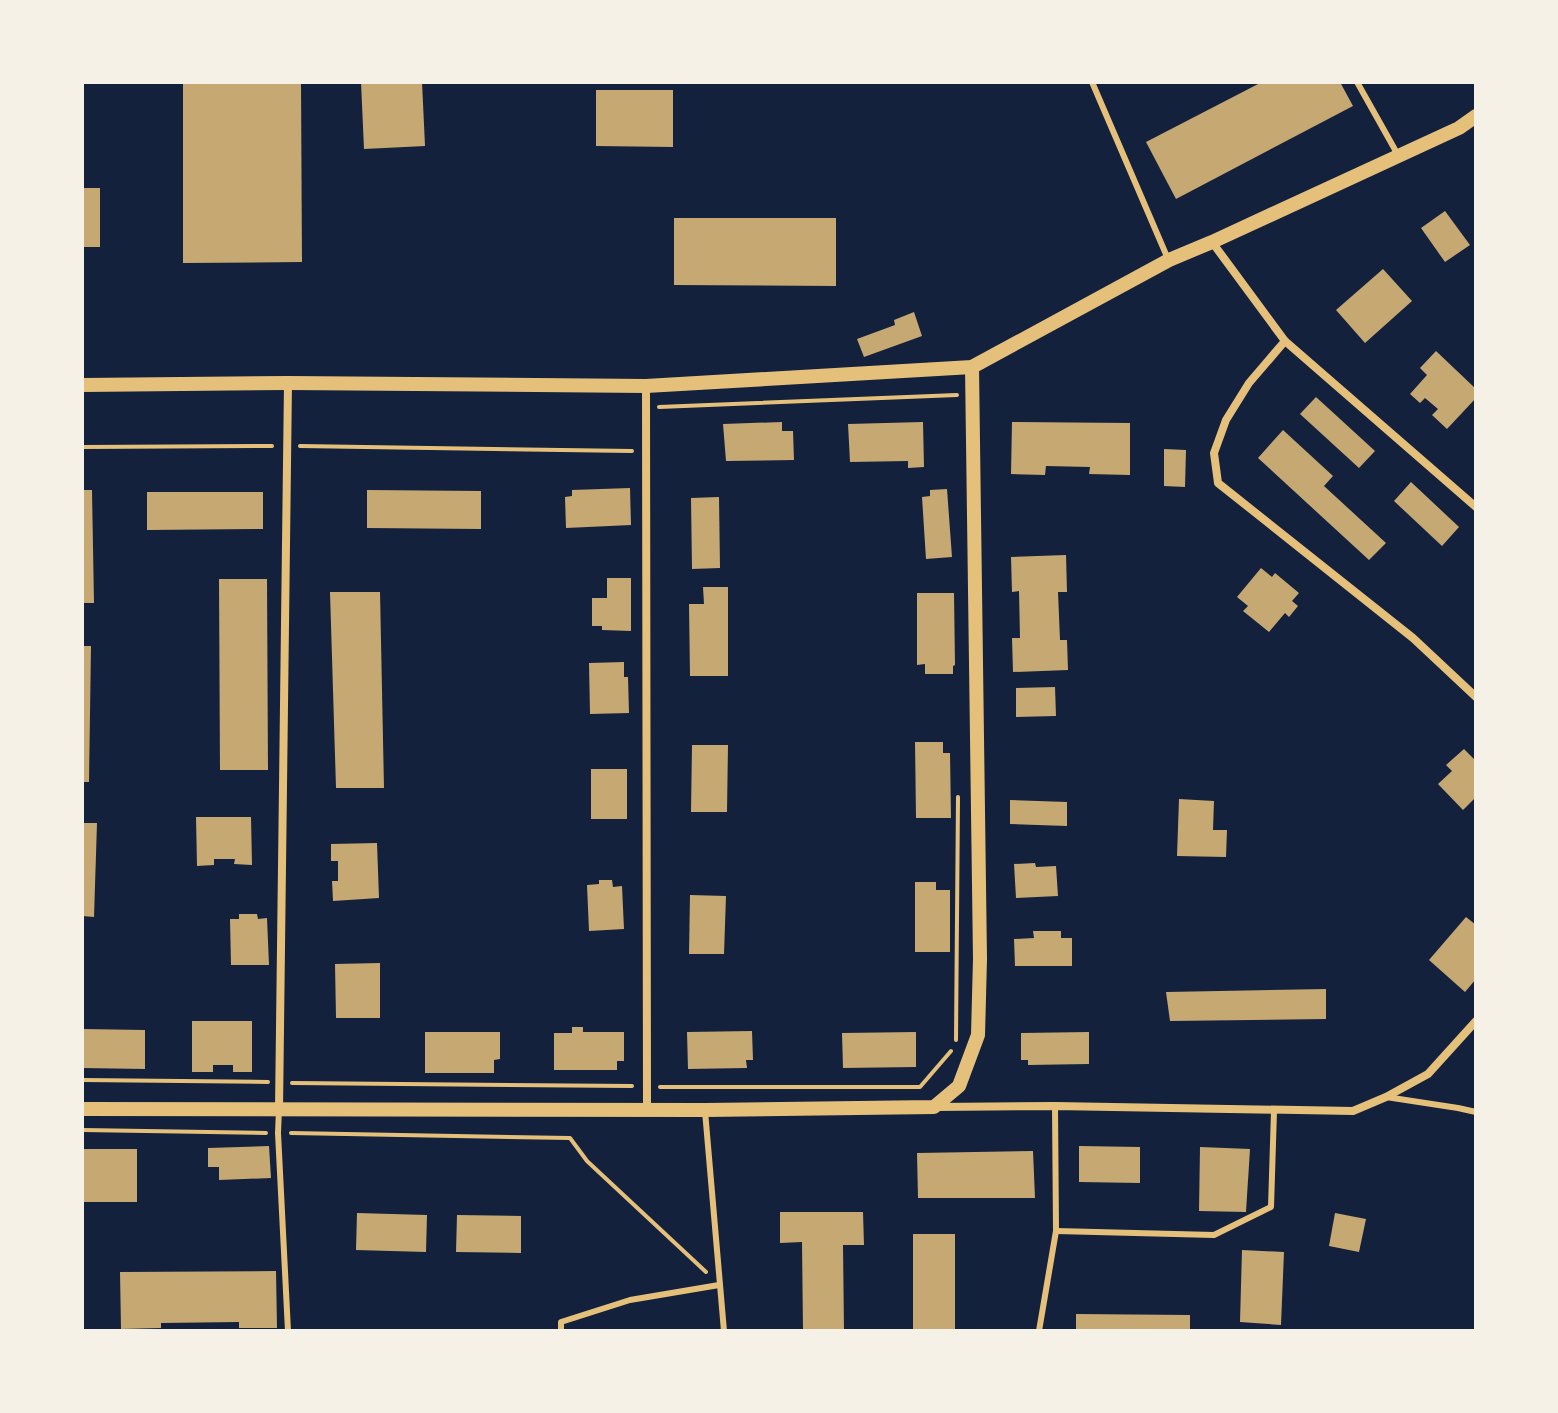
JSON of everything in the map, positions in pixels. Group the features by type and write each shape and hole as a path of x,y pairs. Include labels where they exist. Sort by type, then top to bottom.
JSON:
{"street":[{"path":"82,385 646,386 972,367 1169,260 1459,128 1476,116"},
{"path":"1212,242 1285,341 1476,507"},
{"path":"1285,341 1249,383 1226,420 1214,453 1218,483 1413,638 1476,697"},
{"path":"934,1107 959,1086 978,1035 980,959 972,367"},
{"path":"279,1109 288,383"},
{"path":"646,386 647,1110"},
{"path":"82,1109 705,1110 1055,1106 1353,1111 1428,1074 1476,1021"}],"lane":[{"path":"1092,82 1169,260"},
{"path":"1357,82 1399,156"},
{"path":"1386,1097 1476,1112"},
{"path":"1039,1331 1056,1231 1055,1106"},
{"path":"279,1109 288,1331"},
{"path":"705,1110 724,1331"},
{"path":"1056,1231 1214,1235 1271,1207 1274,1111"},
{"path":"561,1331 561,1322 630,1300 719,1285"}],"path":[{"path":"646,409 667,405 960,395"},
{"path":"82,447 288,446 646,452"},
{"path":"82,1080 920,1087 956,1046 958,792"},
{"path":"82,1130 570,1138 587,1161 719,1285"}],"building":[{"path":"183,82 301,82 302,262 183,263"},
{"path":"361,82 422,82 425,146 364,149"},
{"path":"1262,82 1340,82 1353,106 1176,199 1146,142"},
{"path":"596,90 673,90 673,147 596,146"},
{"path":"82,188 100,188 100,247 82,247"},
{"path":"1445,211 1470,245 1445,262 1421,228"},
{"path":"674,218 836,218 836,286 674,285"},
{"path":"1383,269 1412,301 1365,343 1336,310"},
{"path":"914,312 922,336 864,357 857,339 895,325 894,320"},
{"path":"1436,351 1476,389 1476,398 1447,429 1432,415 1438,409 1425,398 1420,403 1410,394 1427,375 1420,368"},
{"path":"1316,397 1375,451 1359,468 1300,414"},
{"path":"782,422 782,431 793,431 794,460 726,461 723,424"},
{"path":"923,422 924,467 908,468 908,461 850,462 848,424"},
{"path":"1012,422 1130,423 1130,475 1089,474 1090,467 1046,466 1045,475 1011,474"},
{"path":"1283,430 1333,476 1324,486 1386,543 1369,560 1258,458"},
{"path":"1164,449 1186,450 1185,487 1164,486"},
{"path":"1411,482 1459,527 1442,546 1394,501"},
{"path":"630,488 631,525 566,528 565,497 572,496 572,490"},
{"path":"947,489 952,557 926,559 922,497 930,496 930,490"},
{"path":"82,490 92,490 94,603 82,603"},
{"path":"367,490 481,491 481,529 367,528"},
{"path":"147,492 263,492 263,529 147,530"},
{"path":"719,497 720,568 692,569 691,498"},
{"path":"1066,555 1067,592 1058,592 1060,640 1067,640 1068,670 1013,672 1012,638 1020,638 1019,591 1012,592 1011,557"},
{"path":"1261,568 1272,577 1275,573 1299,593 1292,601 1298,606 1289,617 1285,613 1269,632 1243,611 1248,606 1237,597"},
{"path":"607,578 631,578 631,631 602,630 602,626 592,626 592,598 607,598"},
{"path":"219,579 267,579 268,770 220,770"},
{"path":"703,587 728,587 728,676 690,676 689,604 704,604"},
{"path":"330,592 380,592 384,788 336,788"},
{"path":"917,593 954,593 953,674 925,674 925,664 917,665"},
{"path":"82,646 91,646 89,782 82,782"},
{"path":"624,662 624,677 628,677 629,713 590,714 589,663"},
{"path":"1055,687 1056,716 1016,717 1016,688"},
{"path":"915,742 943,742 943,753 950,753 951,818 916,818"},
{"path":"692,745 728,745 727,812 691,812"},
{"path":"1464,749 1476,761 1476,797 1463,810 1438,784 1452,771 1446,765"},
{"path":"591,769 627,769 627,819 591,819"},
{"path":"1179,799 1214,801 1213,830 1227,830 1226,857 1177,856"},
{"path":"1010,800 1067,802 1067,826 1010,824"},
{"path":"196,817 251,817 252,865 234,864 235,859 214,859 214,865 197,866"},
{"path":"82,823 97,823 94,917 82,916"},
{"path":"377,843 379,898 333,901 332,881 338,881 338,861 331,861 331,844"},
{"path":"1035,863 1036,867 1056,866 1058,896 1016,898 1014,864"},
{"path":"599,880 612,880 613,887 622,886 624,929 589,931 587,885 599,884"},
{"path":"915,882 936,882 936,890 950,890 950,952 915,952"},
{"path":"690,895 726,896 724,954 689,954"},
{"path":"239,914 257,914 258,919 267,918 269,965 231,965 230,919 239,919"},
{"path":"1466,917 1476,925 1476,979 1465,992 1429,960"},
{"path":"1033,931 1061,931 1061,938 1072,938 1072,966 1015,966 1014,939 1034,938"},
{"path":"380,963 380,1018 336,1018 335,964"},
{"path":"1326,989 1326,1019 1170,1021 1166,992"},
{"path":"192,1021 252,1021 252,1072 233,1072 233,1065 213,1065 213,1072 192,1072"},
{"path":"572,1027 583,1027 583,1032 624,1032 624,1061 617,1061 617,1070 554,1070 554,1033 572,1033"},
{"path":"82,1029 145,1030 145,1069 82,1068"},
{"path":"752,1031 753,1060 746,1060 747,1068 688,1069 687,1032"},
{"path":"425,1032 500,1032 500,1059 494,1060 494,1073 425,1073"},
{"path":"916,1032 916,1067 843,1068 842,1033"},
{"path":"1089,1032 1089,1064 1028,1065 1028,1060 1021,1060 1021,1033"},
{"path":"269,1146 271,1178 219,1180 219,1167 208,1167 208,1148"},
{"path":"1079,1146 1140,1147 1140,1183 1079,1182"},
{"path":"1200,1147 1250,1149 1246,1212 1199,1211"},
{"path":"82,1149 137,1149 137,1202 82,1202"},
{"path":"1033,1151 1035,1198 918,1198 917,1153"},
{"path":"780,1212 863,1212 864,1245 843,1245 844,1331 803,1331 802,1242 780,1243"},
{"path":"357,1213 427,1215 426,1252 356,1250"},
{"path":"1335,1213 1366,1219 1359,1252 1329,1246"},
{"path":"457,1215 521,1216 521,1253 456,1252"},
{"path":"913,1234 955,1234 955,1331 913,1331"},
{"path":"1242,1250 1284,1252 1281,1325 1240,1322"},
{"path":"276,1271 277,1328 239,1328 239,1322 161,1323 161,1328 121,1329 120,1272"},
{"path":"1076,1314 1190,1315 1190,1331 1076,1331"}]}
